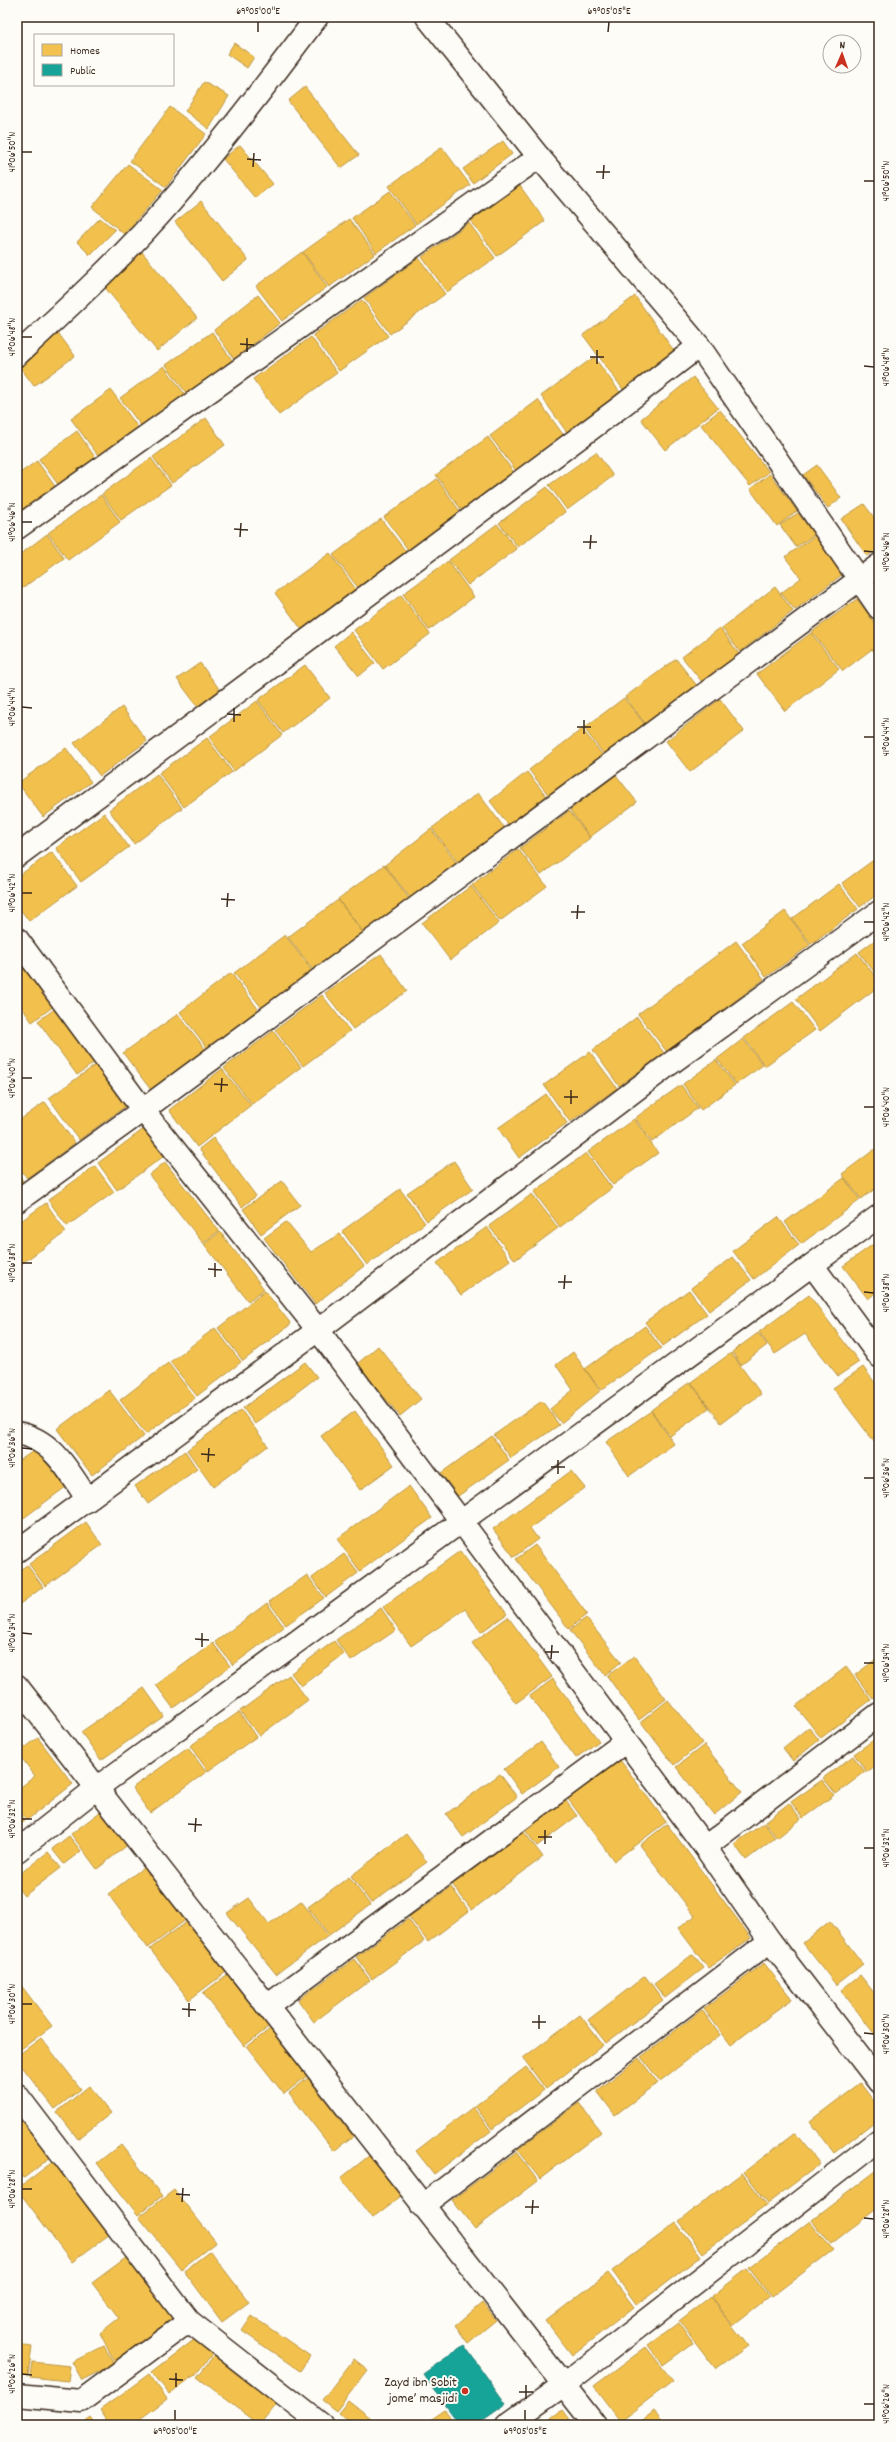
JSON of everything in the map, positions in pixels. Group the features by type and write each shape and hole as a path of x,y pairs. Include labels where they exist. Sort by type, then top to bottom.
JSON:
{"street":[{"path":"17,355 93,283 170,203 243,115 317,17"},
{"path":"428,17 539,157 699,346 858,580 879,608"},
{"path":"17,528 539,157"},
{"path":"17,856 699,346"},
{"path":"17,1201 143,1110 879,565"},
{"path":"17,1551 318,1330 667,1066 879,912"},
{"path":"17,939 143,1110 318,1330 705,1847 770,1941 879,2082"},
{"path":"17,1851 98,1787 461,1521 813,1266 879,1216"},
{"path":"813,1266 879,1356"},
{"path":"17,1433 30,1435 47,1444 88,1500"},
{"path":"17,1686 98,1787 422,2206 565,2384 595,2425"},
{"path":"705,1847 879,1714"},
{"path":"267,2006 625,1742"},
{"path":"422,2206 770,1941"},
{"path":"17,2095 189,2321 322,2425"},
{"path":"507,2425 565,2384 879,2140"},
{"path":"17,2395 81,2401 189,2321"}],"building: Homes":[{"path":"234,43 254,57 247,68 227,54"},
{"path":"204,82 229,96 209,129 185,111"},
{"path":"305,87 359,155 341,168 288,101"},
{"path":"170,107 206,134 166,187 130,161"},
{"path":"503,141 512,154 473,183 463,169"},
{"path":"240,145 273,184 255,198 223,159"},
{"path":"442,147 470,185 416,224 389,186"},
{"path":"128,164 163,190 124,234 92,207"},
{"path":"520,186 545,221 497,256 471,221"},
{"path":"390,191 415,225 376,253 352,218"},
{"path":"201,201 248,260 222,281 175,222"},
{"path":"100,218 115,230 90,255 77,242"},
{"path":"349,219 375,254 329,287 303,252"},
{"path":"469,223 495,258 447,292 422,257"},
{"path":"142,252 197,318 157,351 102,284"},
{"path":"302,252 327,287 282,321 256,286"},
{"path":"419,258 445,294 390,334 364,298"},
{"path":"258,295 280,323 234,359 214,330"},
{"path":"635,296 677,355 625,392 583,335"},
{"path":"362,300 388,336 339,371 313,335"},
{"path":"56,330 75,356 34,386 17,363"},
{"path":"212,332 232,360 187,394 166,365"},
{"path":"311,337 337,373 279,415 253,379"},
{"path":"594,357 622,395 568,434 541,396"},
{"path":"164,366 186,396 142,427 120,398"},
{"path":"693,377 718,408 665,450 641,419"},
{"path":"111,390 139,429 100,458 71,419"},
{"path":"538,400 565,437 517,472 490,436"},
{"path":"720,410 769,472 750,486 701,425"},
{"path":"206,418 225,445 172,483 153,457"},
{"path":"77,431 97,460 60,487 39,459"},
{"path":"488,437 515,474 463,512 436,475"},
{"path":"596,452 613,476 567,510 549,485"},
{"path":"151,458 171,485 121,520 102,494"},
{"path":"37,461 57,489 17,517 17,475"},
{"path":"817,465 841,498 828,508 803,475"},
{"path":"770,474 797,511 777,526 750,489"},
{"path":"437,479 461,513 409,551 384,517"},
{"path":"547,487 565,512 518,547 499,523"},
{"path":"101,495 120,522 68,560 48,533"},
{"path":"864,504 879,524 879,548 867,556 841,519"},
{"path":"798,513 814,535 796,547 780,525"},
{"path":"381,519 407,553 359,589 333,555"},
{"path":"497,524 517,549 468,585 449,560"},
{"path":"47,534 64,558 17,592 17,557"},
{"path":"815,536 843,574 795,610 781,593 801,578 785,557"},
{"path":"330,553 357,591 302,630 275,593"},
{"path":"448,561 474,597 429,630 403,594"},
{"path":"775,587 793,611 740,652 722,628"},
{"path":"401,595 430,634 383,669 354,630"},
{"path":"857,599 879,629 879,658 872,649 843,671 812,632"},
{"path":"720,628 739,654 702,682 682,657"},
{"path":"351,632 375,663 359,676 334,646"},
{"path":"811,633 839,669 785,711 757,674"},
{"path":"676,659 698,687 647,726 625,697"},
{"path":"200,663 220,690 198,707 177,679"},
{"path":"305,665 330,698 283,733 258,700"},
{"path":"624,698 646,726 605,756 584,728"},
{"path":"720,699 744,731 690,772 666,741"},
{"path":"257,701 282,735 234,771 209,737"},
{"path":"122,707 147,741 100,776 74,743"},
{"path":"582,729 604,757 550,797 529,770"},
{"path":"207,738 232,772 184,807 159,773"},
{"path":"66,748 91,782 43,817 18,783"},
{"path":"527,772 548,798 510,827 490,801"},
{"path":"157,774 182,808 134,844 109,810"},
{"path":"616,775 637,802 590,837 570,810"},
{"path":"478,793 506,830 460,865 432,828"},
{"path":"569,811 590,838 541,875 520,848"},
{"path":"104,813 129,847 81,882 56,848"},
{"path":"431,829 459,866 411,899 385,865"},
{"path":"518,849 547,886 500,921 472,885"},
{"path":"52,852 77,886 29,921 17,905 17,877"},
{"path":"879,856 879,893 860,907 842,883"},
{"path":"384,865 410,900 365,934 338,899"},
{"path":"839,884 858,909 811,944 792,919"},
{"path":"471,886 499,923 450,960 422,923"},
{"path":"338,900 364,934 314,971 288,937"},
{"path":"785,911 810,945 766,977 742,943"},
{"path":"285,935 313,972 262,1008 234,973"},
{"path":"879,937 879,978 859,952"},
{"path":"736,941 764,979 667,1052 638,1014"},
{"path":"857,953 879,981 879,986 820,1031 796,999"},
{"path":"381,954 407,991 353,1029 325,993"},
{"path":"24,964 54,1006 32,1022 17,1000 17,969"},
{"path":"231,973 259,1010 208,1049 180,1012"},
{"path":"322,995 350,1031 303,1066 275,1030"},
{"path":"793,1002 815,1030 765,1066 744,1038"},
{"path":"56,1008 95,1062 77,1075 38,1021"},
{"path":"178,1014 206,1050 151,1090 123,1053"},
{"path":"637,1017 664,1053 619,1086 593,1050"},
{"path":"273,1031 301,1067 252,1104 224,1068"},
{"path":"743,1039 763,1065 736,1084 717,1059"},
{"path":"590,1052 617,1088 570,1122 544,1085"},
{"path":"716,1060 735,1085 701,1110 683,1084"},
{"path":"97,1064 127,1105 79,1140 49,1098"},
{"path":"222,1069 251,1105 197,1147 169,1110"},
{"path":"681,1085 698,1108 652,1142 635,1118"},
{"path":"546,1094 567,1123 519,1158 498,1128"},
{"path":"45,1102 75,1143 27,1178 17,1164 17,1122"},
{"path":"634,1119 658,1153 613,1185 588,1152"},
{"path":"145,1128 164,1156 117,1190 98,1163"},
{"path":"213,1138 256,1196 242,1207 199,1149"},
{"path":"879,1146 879,1186 861,1199 842,1174"},
{"path":"586,1153 612,1188 560,1227 534,1192"},
{"path":"454,1161 473,1189 427,1221 407,1193"},
{"path":"165,1162 219,1231 203,1243 149,1175"},
{"path":"95,1166 114,1192 67,1226 48,1200"},
{"path":"17,1172 23,1181 17,1185"},
{"path":"844,1178 860,1200 801,1244 785,1222"},
{"path":"282,1181 300,1205 261,1234 243,1209"},
{"path":"400,1189 425,1223 367,1265 342,1231"},
{"path":"532,1194 558,1228 515,1260 489,1226"},
{"path":"46,1203 66,1232 18,1266 17,1224"},
{"path":"778,1217 799,1245 754,1279 733,1251"},
{"path":"286,1222 311,1252 340,1234 364,1266 315,1304 264,1238"},
{"path":"487,1227 510,1260 461,1295 437,1263"},
{"path":"220,1232 264,1289 248,1301 204,1244"},
{"path":"879,1240 879,1290 868,1299 843,1266"},
{"path":"733,1257 751,1280 709,1311 691,1288"},
{"path":"689,1290 707,1314 663,1346 645,1322"},
{"path":"265,1291 291,1324 243,1361 218,1328"},
{"path":"809,1295 859,1362 838,1376 805,1334 775,1354 759,1332"},
{"path":"645,1326 661,1348 601,1390 585,1369"},
{"path":"215,1328 241,1362 197,1396 170,1362"},
{"path":"758,1333 767,1345 741,1365 732,1352"},
{"path":"378,1346 421,1399 400,1416 357,1364"},
{"path":"573,1352 600,1391 561,1423 550,1409 573,1390 556,1365"},
{"path":"731,1353 761,1394 721,1423 691,1382"},
{"path":"305,1362 317,1377 255,1424 243,1408"},
{"path":"168,1363 195,1398 146,1434 120,1400"},
{"path":"863,1367 879,1388 879,1448 833,1388"},
{"path":"690,1382 709,1408 670,1436 651,1410"},
{"path":"109,1390 144,1436 92,1475 57,1429"},
{"path":"542,1401 559,1425 511,1458 494,1435"},
{"path":"241,1410 268,1446 213,1487 187,1450"},
{"path":"355,1411 394,1465 360,1490 321,1436"},
{"path":"651,1411 674,1444 629,1476 606,1442"},
{"path":"492,1436 509,1460 458,1496 441,1473"},
{"path":"38,1448 67,1486 17,1523 17,1462"},
{"path":"185,1451 197,1469 148,1504 135,1486"},
{"path":"571,1471 585,1488 530,1528 538,1539 514,1557 493,1529"},
{"path":"409,1486 432,1518 360,1571 337,1539"},
{"path":"86,1522 102,1545 45,1586 29,1564"},
{"path":"535,1545 587,1614 569,1629 516,1559"},
{"path":"460,1551 507,1614 481,1632 465,1609 411,1646 383,1607"},
{"path":"344,1554 358,1573 326,1597 312,1578"},
{"path":"27,1565 43,1587 17,1606 17,1572"},
{"path":"307,1575 324,1598 286,1625 269,1602"},
{"path":"267,1603 284,1627 233,1665 215,1642"},
{"path":"381,1608 396,1630 351,1661 336,1640"},
{"path":"508,1617 552,1677 516,1703 472,1643"},
{"path":"586,1618 621,1662 605,1675 570,1630"},
{"path":"334,1641 344,1654 301,1686 291,1673"},
{"path":"213,1643 230,1666 173,1708 156,1685"},
{"path":"634,1656 666,1699 639,1720 607,1676"},
{"path":"879,1657 879,1694 873,1699 855,1675"},
{"path":"846,1667 871,1700 821,1738 796,1706"},
{"path":"289,1675 308,1700 259,1736 240,1711"},
{"path":"553,1679 599,1741 576,1758 530,1696"},
{"path":"144,1688 164,1716 101,1760 81,1732"},
{"path":"668,1700 702,1743 674,1765 641,1722"},
{"path":"239,1712 256,1737 208,1771 190,1746"},
{"path":"809,1727 819,1740 793,1761 783,1748"},
{"path":"879,1736 879,1763 867,1772 854,1754"},
{"path":"38,1738 73,1784 27,1820 17,1808 17,1790 35,1776 18,1753"},
{"path":"541,1742 559,1767 522,1794 504,1769"},
{"path":"704,1745 742,1792 714,1815 676,1767"},
{"path":"188,1748 206,1772 150,1813 132,1788"},
{"path":"853,1756 865,1772 836,1794 823,1778"},
{"path":"620,1760 666,1822 614,1861 568,1799"},
{"path":"500,1774 517,1797 463,1837 446,1814"},
{"path":"822,1780 834,1795 803,1818 791,1802"},
{"path":"566,1801 577,1816 537,1846 525,1830"},
{"path":"789,1803 801,1819 777,1838 765,1822"},
{"path":"104,1809 130,1843 97,1869 71,1834"},
{"path":"17,1811 25,1821 17,1827"},
{"path":"764,1823 775,1838 746,1860 734,1844"},
{"path":"667,1824 751,1938 708,1968 678,1928 695,1916 640,1845"},
{"path":"524,1832 543,1857 472,1910 452,1884"},
{"path":"406,1834 427,1862 371,1903 351,1876"},
{"path":"69,1836 81,1851 64,1864 52,1849"},
{"path":"48,1852 61,1868 24,1896 17,1887 17,1876"},
{"path":"147,1865 187,1919 148,1948 108,1894"},
{"path":"349,1877 370,1905 329,1935 308,1907"},
{"path":"451,1887 469,1911 428,1942 409,1917"},
{"path":"249,1898 269,1924 301,1901 328,1936 276,1974 227,1913"},
{"path":"408,1919 424,1941 372,1979 356,1957"},
{"path":"188,1921 226,1972 189,2000 150,1949"},
{"path":"830,1921 863,1964 836,1985 803,1943"},
{"path":"693,1954 704,1968 665,1998 654,1984"},
{"path":"354,1959 370,1980 314,2022 298,2000"},
{"path":"764,1963 792,1999 731,2045 704,2009"},
{"path":"228,1974 269,2027 244,2046 203,1993"},
{"path":"860,1975 879,1999 879,2040 841,1990"},
{"path":"645,1976 663,2000 606,2043 588,2020"},
{"path":"17,1980 52,2026 17,2052"},
{"path":"702,2010 720,2035 660,2081 641,2057"},
{"path":"580,2015 603,2045 546,2089 523,2058"},
{"path":"270,2029 307,2076 284,2094 247,2047"},
{"path":"41,2038 81,2089 55,2109 17,2060 17,2056"},
{"path":"639,2058 658,2083 615,2115 597,2091"},
{"path":"526,2067 544,2090 492,2129 475,2106"},
{"path":"308,2078 353,2136 334,2151 289,2093"},
{"path":"860,2083 879,2108 879,2118 834,2153 810,2121"},
{"path":"89,2086 111,2113 78,2139 57,2112"},
{"path":"579,2103 601,2132 540,2179 517,2150"},
{"path":"473,2107 491,2131 434,2174 416,2151"},
{"path":"17,2112 52,2156 24,2178 17,2170"},
{"path":"795,2133 820,2164 768,2203 744,2172"},
{"path":"121,2144 162,2196 138,2215 97,2163"},
{"path":"516,2152 538,2181 475,2229 452,2200"},
{"path":"370,2155 401,2196 372,2218 341,2178"},
{"path":"55,2160 110,2234 72,2262 17,2189"},
{"path":"876,2171 879,2175 879,2207 831,2244 812,2220"},
{"path":"742,2173 767,2205 703,2253 679,2221"},
{"path":"174,2190 216,2242 181,2269 139,2217"},
{"path":"810,2221 833,2250 771,2297 749,2268"},
{"path":"676,2223 701,2256 637,2305 612,2271"},
{"path":"210,2251 249,2302 222,2322 184,2271"},
{"path":"131,2254 178,2316 115,2363 100,2333 119,2318 92,2283"},
{"path":"747,2269 769,2297 733,2325 711,2297"},
{"path":"608,2273 634,2307 572,2355 546,2321"},
{"path":"710,2297 748,2346 716,2369 679,2321"},
{"path":"482,2303 496,2320 468,2343 455,2326"},
{"path":"252,2316 310,2356 300,2371 242,2331"},
{"path":"678,2323 693,2343 663,2365 648,2345"},
{"path":"195,2339 213,2353 195,2375 169,2394 152,2372"},
{"path":"17,2345 32,2347 28,2376 17,2374"},
{"path":"104,2346 114,2364 82,2380 72,2362"},
{"path":"646,2347 673,2381 620,2421 594,2386"},
{"path":"215,2354 277,2404 260,2425 197,2377"},
{"path":"354,2359 368,2370 336,2411 322,2400"},
{"path":"32,2362 70,2366 68,2381 30,2377"},
{"path":"149,2374 167,2399 132,2425 110,2425 100,2410"},
{"path":"348,2401 379,2425 354,2425 338,2413"},
{"path":"445,2410 456,2425 423,2425"},
{"path":"563,2410 574,2425 542,2425"},
{"path":"654,2411 666,2425 637,2425"},
{"path":"91,2418 96,2425 81,2425"}],"building: Public":[{"path":"464,2345 506,2404 476,2425 460,2425 423,2374"}],"place":[{"name":"Zayd ibn Sobit jome’ masjidi","path":"465,2391"}]}
